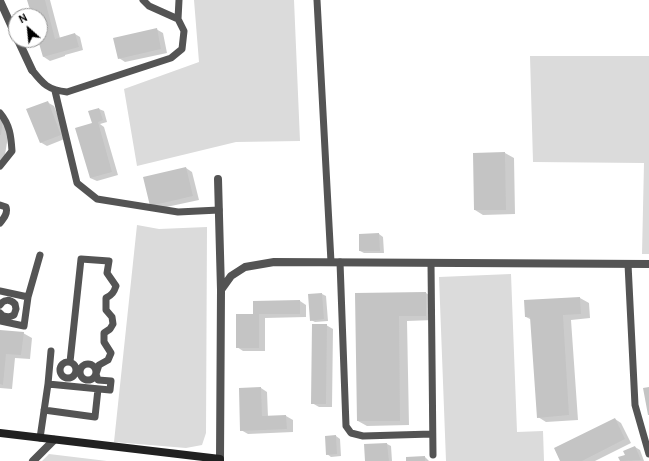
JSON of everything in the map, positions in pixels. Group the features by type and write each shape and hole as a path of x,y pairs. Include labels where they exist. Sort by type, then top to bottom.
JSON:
{"street":[{"path":"0,1 8,18"},
{"path":"22,48 32,70"},
{"path":"0,433 220,460 220,290 218,179"},
{"path":"220,290 231,276 245,267 274,262 649,264"},
{"path":"33,461 54,440"}],"lane":[{"path":"143,0 149,6 178,19"},
{"path":"32,70 44,84 55,91 67,92 170,58 182,49 184,31 178,19 179,0"},
{"path":"317,0 331,262"},
{"path":"55,91 77,183 97,199 178,212 219,210"},
{"path":"0,113 11,133 12,151 0,166"},
{"path":"0,205 6,207 7,210 5,218 0,223"},
{"path":"0,321 24,326 28,297 40,255"},
{"path":"48,384 110,390 111,381 98,380 96,374 99,364 108,360 111,353 104,342 104,333 110,329 113,324 112,317 106,310 106,298 111,296 116,286 107,273 109,261 81,259 70,362"},
{"path":"340,262 346,426 351,433 363,436 432,434"},
{"path":"431,263 433,456"},
{"path":"628,264 635,405 649,454"},
{"path":"0,291 28,297"},
{"path":"0,305 4,301 10,301 15,304 16,309 14,315 9,318 0,313"},
{"path":"16,309 26,311"},
{"path":"40,438 51,351"},
{"path":"44,410 95,417 98,389"}],"shaded area":[{"path":"194,0 294,0 300,141 236,142 137,166 124,89 199,62"},
{"path":"530,56 649,56 649,254 642,254 644,163 533,162"},
{"path":"137,225 159,229 207,227 206,433 202,445 186,448 114,442"},
{"path":"511,274 517,432 543,431 544,461 446,461 439,277"},
{"path":"49,454 107,461 42,461"}],"building":[{"path":"27,0 45,0 47,8 30,8"},
{"path":"48,12 55,39 75,33 79,47 43,57 40,48 48,48"},
{"path":"157,28 161,49 118,59 113,38"},
{"path":"48,101 61,135 40,143 26,109"},
{"path":"99,108 103,120 98,122 112,172 90,178 75,128 92,123 88,111"},
{"path":"0,119 3,119 1,135 0,135"},
{"path":"505,152 506,210 474,210 473,153"},
{"path":"186,167 193,196 150,206 143,177"},
{"path":"379,233 380,251 359,251 359,234"},
{"path":"426,292 426,316 399,316 400,421 357,421 355,293"},
{"path":"322,293 324,319 310,321 308,294"},
{"path":"580,297 581,314 563,315 569,415 537,418 530,317 525,317 524,300"},
{"path":"300,300 300,314 259,314 259,348 236,348 236,314 253,314 253,301"},
{"path":"312,324 327,324 326,404 311,404"},
{"path":"0,330 24,332 21,355 6,354 3,385 0,384"},
{"path":"261,387 262,416 286,415 287,429 240,431 239,388"},
{"path":"649,387 649,415 648,415 643,388"},
{"path":"615,418 625,439 582,461 560,461 554,448"},
{"path":"336,435 337,454 326,455 325,436"},
{"path":"387,443 389,461 365,461 364,444"},
{"path":"635,446 641,460 620,461 618,457 625,455 623,451"},
{"path":"425,456 425,461 406,461 406,457"}]}
